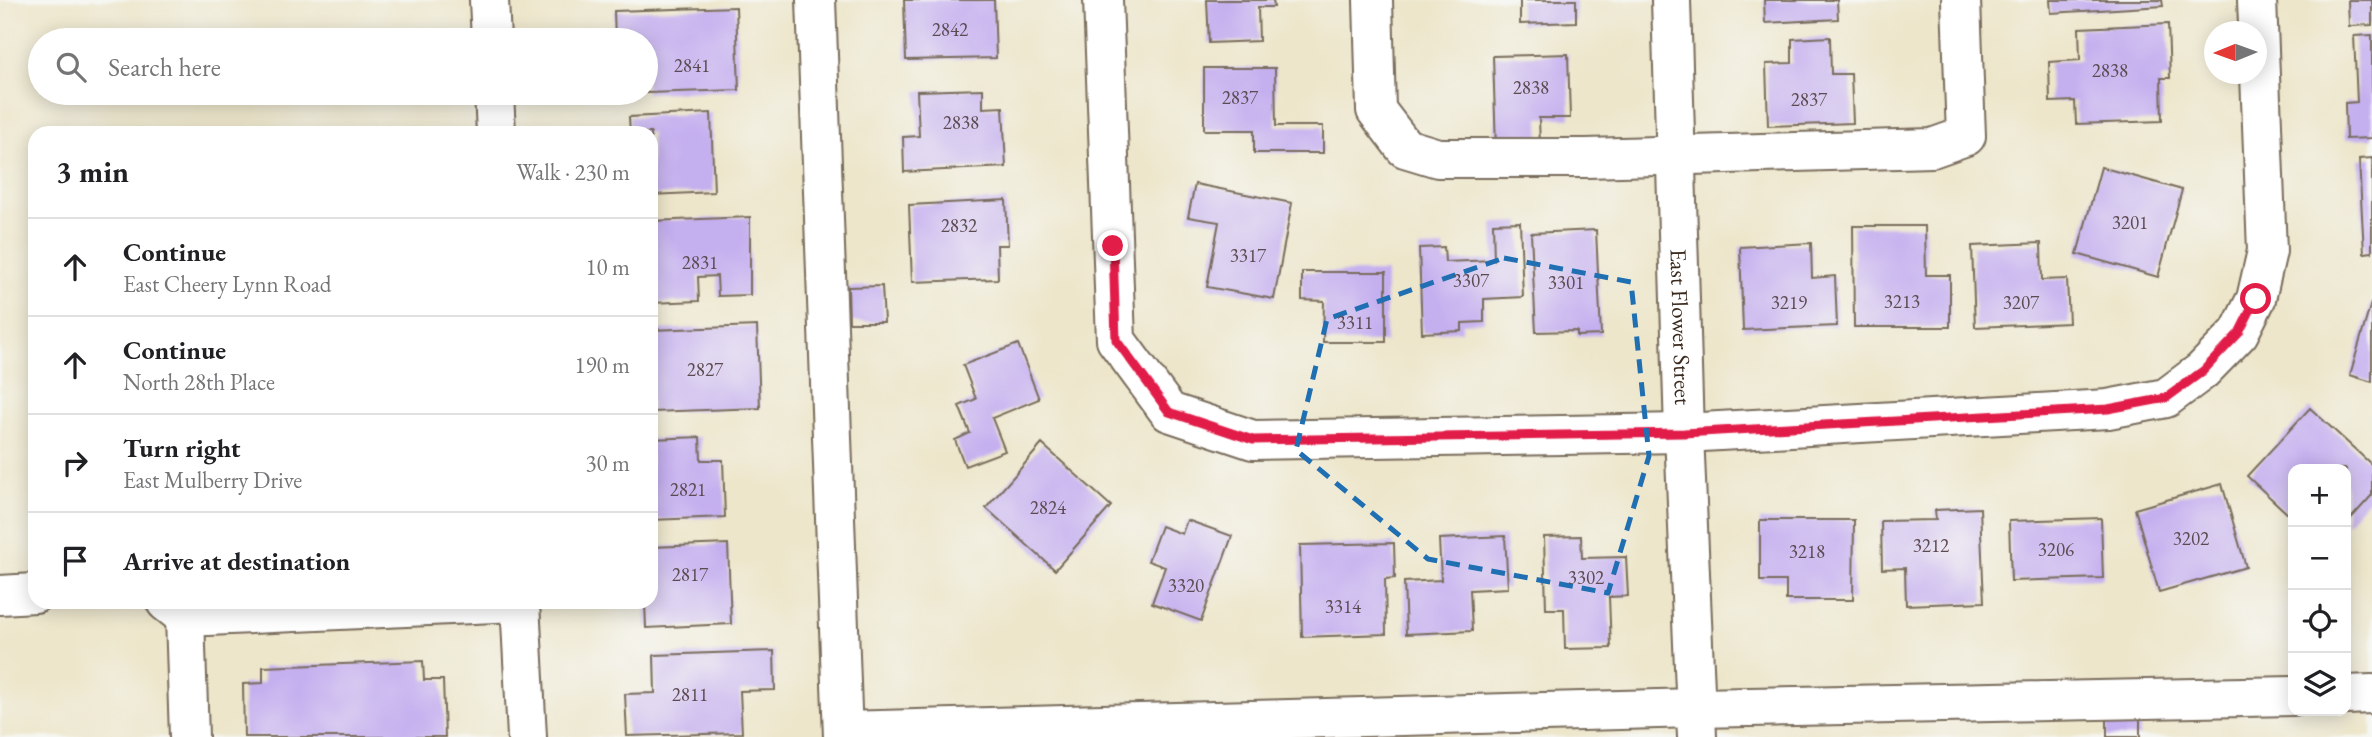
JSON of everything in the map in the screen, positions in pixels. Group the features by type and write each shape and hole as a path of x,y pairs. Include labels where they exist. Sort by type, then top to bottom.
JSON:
{"street":[{"path":"489,0 490,28"},
{"path":"816,0 843,734 1697,722 2288,696"},
{"path":"1103,0 1116,340 1169,412 1253,440 1684,433 2108,409 2166,398 2203,371 2239,333 2256,299 2267,251 2257,0"},
{"path":"1373,0 1376,110 1405,148 1438,158 1586,158 1932,148 1966,136 1961,0"},
{"name":"East Flower Street","path":"1671,0 1684,433 1697,722"},
{"path":"495,105 496,126"},
{"path":"0,595 28,593"},
{"path":"176,609 189,737"},
{"path":"520,609 527,737"},
{"path":"2351,695 2372,694"}],"highlighted area":[{"path":"1504,258 1631,282 1649,456 1608,593 1428,559 1296,450 1327,319"}],"building":[{"path":"904,0 994,0 996,58 906,60"},
{"path":"1207,0 1273,0 1274,7 1258,7 1259,41 1209,43"},
{"path":"1520,0 1576,0 1576,22 1520,24"},
{"path":"1764,0 1837,0 1838,19 1765,23"},
{"path":"2050,0 2162,0 2163,6 2051,13"},
{"path":"2348,0 2372,0 2372,25 2349,26"},
{"path":"736,7 739,90 658,93 658,28 615,28 614,11"},
{"path":"2168,24 2170,78 2161,78 2162,121 2076,124 2075,101 2050,102 2049,62 2080,60 2079,28"},
{"path":"2372,35 2372,138 2346,139 2345,103 2357,102 2354,36"},
{"path":"1830,37 1831,74 1851,74 1853,123 1768,126 1766,64 1792,63 1792,39"},
{"path":"1568,54 1570,118 1539,118 1540,146 1496,148 1493,56"},
{"path":"1204,68 1275,68 1276,126 1323,126 1323,153 1254,153 1254,130 1204,130"},
{"path":"983,89 983,108 1003,107 1006,167 904,172 903,137 919,136 917,91"},
{"path":"711,113 714,192 658,195 658,126 630,126 629,117"},
{"path":"2372,158 2372,252 2364,253 2359,159"},
{"path":"2101,167 2182,190 2158,277 2077,254"},
{"path":"1195,184 1292,203 1274,299 1207,287 1219,222 1188,217"},
{"path":"1006,200 1008,245 997,245 998,279 912,282 909,205"},
{"path":"750,217 750,295 718,296 717,276 698,277 699,301 658,303 658,221"},
{"path":"1520,222 1523,297 1484,299 1484,322 1462,323 1462,331 1422,333 1419,248 1444,247 1445,262 1494,260 1493,223"},
{"path":"1853,226 1925,226 1926,275 1950,275 1950,327 1854,327"},
{"path":"1596,230 1601,335 1577,336 1577,331 1536,332 1531,233"},
{"path":"1811,243 1812,278 1835,276 1837,326 1743,330 1740,247"},
{"path":"2041,243 2042,280 2067,279 2069,323 1975,327 1972,246"},
{"path":"1302,272 1386,272 1386,342 1323,342 1324,301 1302,300"},
{"path":"882,286 884,322 849,322 848,287"},
{"path":"2372,303 2372,382 2350,375"},
{"path":"757,326 760,408 658,412 658,330"},
{"path":"1018,344 1039,399 992,418 1005,451 965,466 955,440 970,433 959,406 976,399 963,365"},
{"path":"2310,408 2372,465 2372,495 2351,518 2351,464 2288,464 2288,514 2247,476"},
{"path":"700,437 701,460 723,460 725,517 658,520 658,439"},
{"path":"1042,444 1111,506 1055,570 986,508"},
{"path":"2222,484 2246,567 2159,592 2135,509"},
{"path":"1980,508 1984,602 1906,605 1905,568 1882,569 1881,521 1936,520 1935,510"},
{"path":"2101,518 2103,578 2011,581 2009,521"},
{"path":"1187,520 1232,536 1201,621 1152,603 1165,567 1148,561 1161,526 1182,534"},
{"path":"1760,520 1854,520 1853,600 1786,600 1786,581 1760,581"},
{"path":"1505,536 1508,588 1470,590 1472,631 1406,634 1404,582 1441,580 1439,539"},
{"path":"1581,536 1582,558 1626,557 1628,596 1609,597 1611,648 1565,649 1564,609 1546,609 1544,537"},
{"path":"1394,543 1395,578 1385,579 1386,634 1302,637 1300,545"},
{"path":"728,544 731,624 646,628 645,609 658,609 658,547"},
{"path":"774,651 775,690 740,691 742,733 627,736 625,694 655,693 654,655"},
{"path":"423,661 424,680 443,680 445,737 244,737 243,684 263,683 263,667"},
{"path":"2107,717 2140,718 2140,737 2107,737"}],"route":[{"path":"1113,246 1116,340 1169,412 1253,440 1684,433 2108,409 2166,398 2203,371 2239,333 2256,299"}]}
